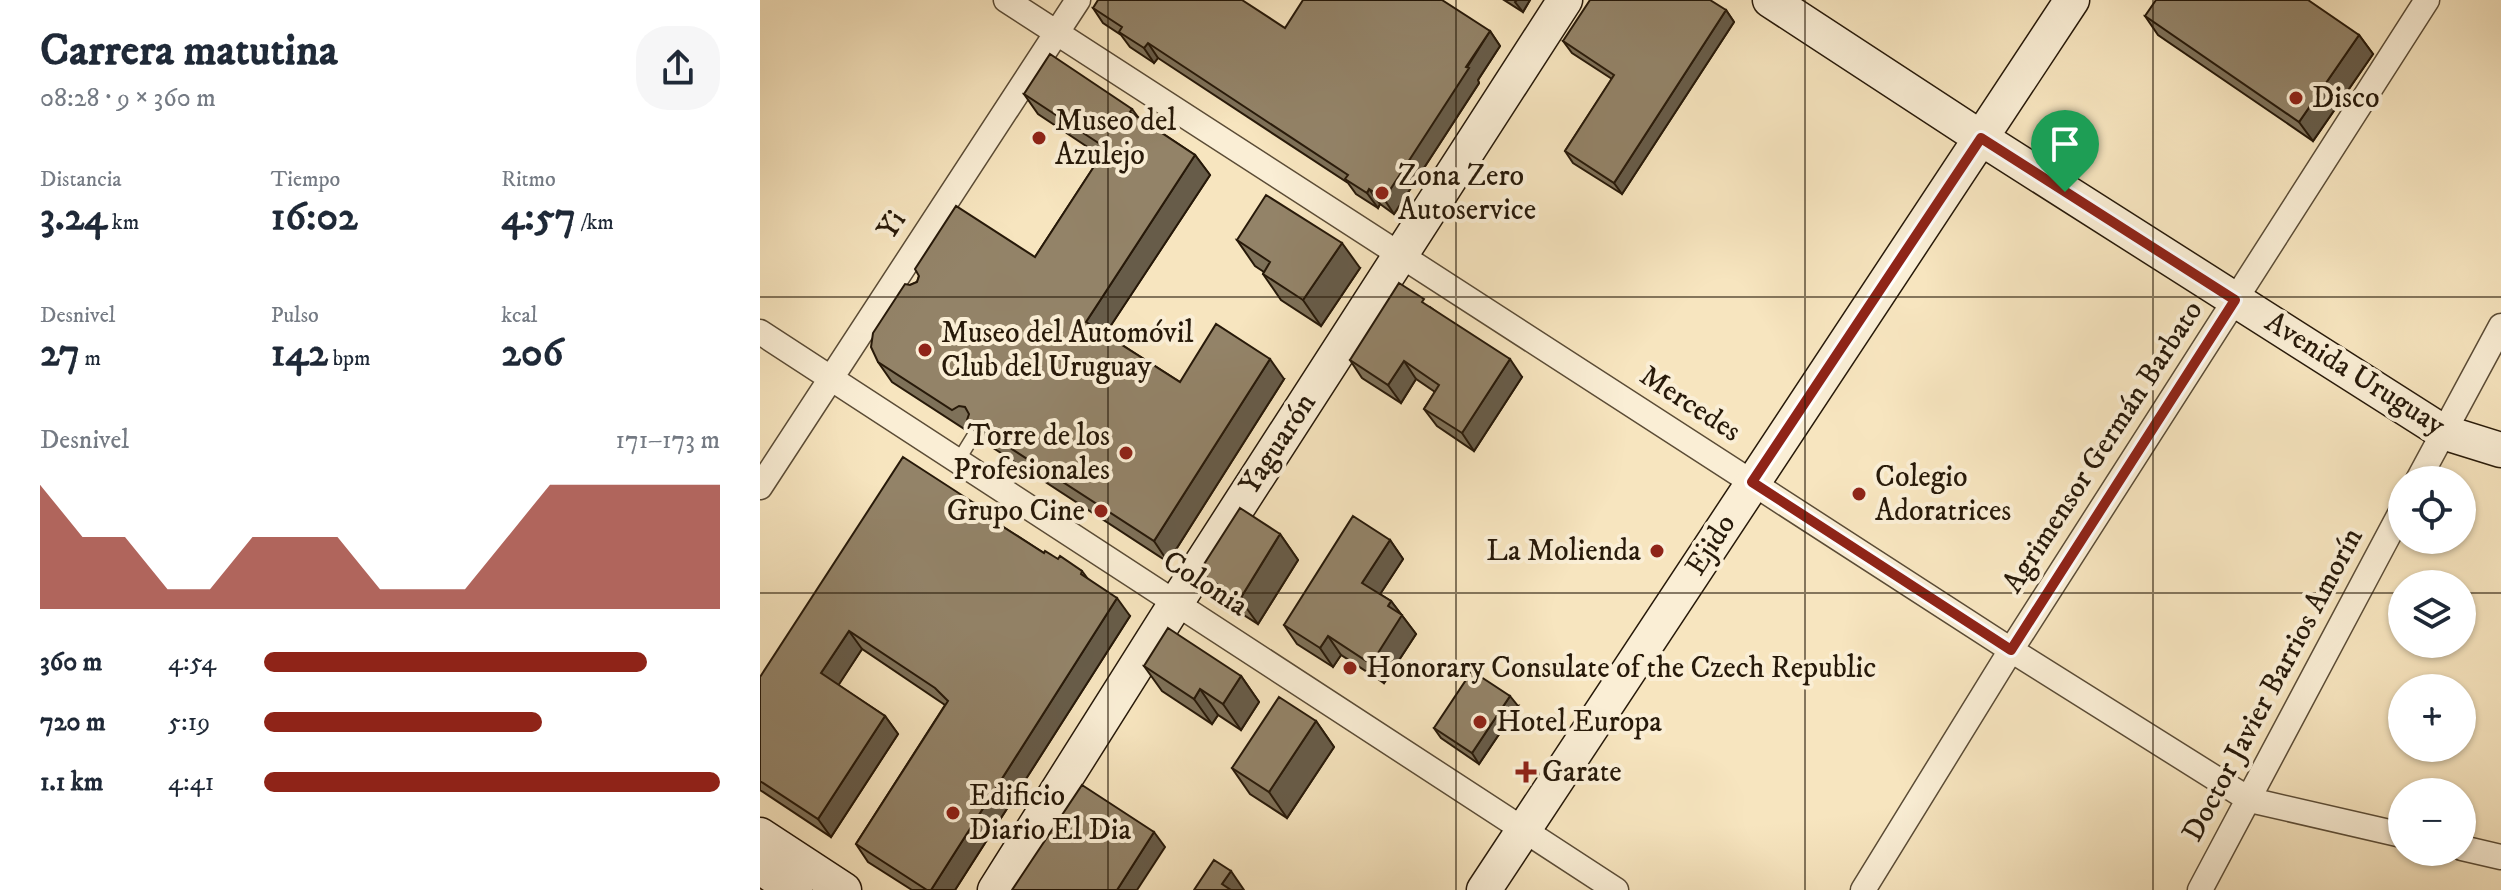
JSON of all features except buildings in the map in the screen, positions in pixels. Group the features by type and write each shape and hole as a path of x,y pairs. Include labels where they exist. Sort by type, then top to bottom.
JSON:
{"street":[{"name":"Mercedes","path":"1006,0 2011,650 2250,800 2388,832"},
{"name":"Yi","path":"760,487 830,378 900,281 1078,0"},
{"name":"Yaguarón","path":"995,890 1565,0"},
{"name":"Ejido","path":"1484,890 2072,0"},
{"name":"Agrimensor Germán Barbato","path":"1863,890 2011,650 2427,0"},
{"name":"Avenida Uruguay","path":"1781,3 1981,138 2443,432 2501,450"},
{"path":"2425,466 2501,326"},
{"name":"Colonia","path":"760,332 1616,890"},
{"name":"Doctor Javier Barrios Amorín","path":"2200,890 2388,537"},
{"path":"760,835 844,890"},
{"path":"2476,851 2501,857"},
{"path":"760,867 795,890"}],"lane":[{"path":"958,461 974,435"}],"place":[{"name":"Disco","path":"2296,98"},
{"name":"Museo del Azulejo","path":"1039,138"},
{"name":"Zona Zero Autoservice","path":"1382,193"},
{"name":"Museo del Automóvil Club del Uruguay","path":"925,350"},
{"name":"Torre de los Profesionales","path":"1126,453"},
{"name":"Colegio Adoratrices","path":"1859,494"},
{"name":"Grupo Cine","path":"1101,511"},
{"name":"La Molienda","path":"1657,551"},
{"name":"Honorary Consulate of the Czech Republic","path":"1350,668"},
{"name":"Hotel Europa","path":"1480,722"},
{"name":"Garate","path":"1526,772"},
{"name":"Edificio Diario El Dia","path":"953,813"}],"route":[{"path":"1981,138 2065,192 2235,300 2011,650 1752,482 1981,138"}]}
